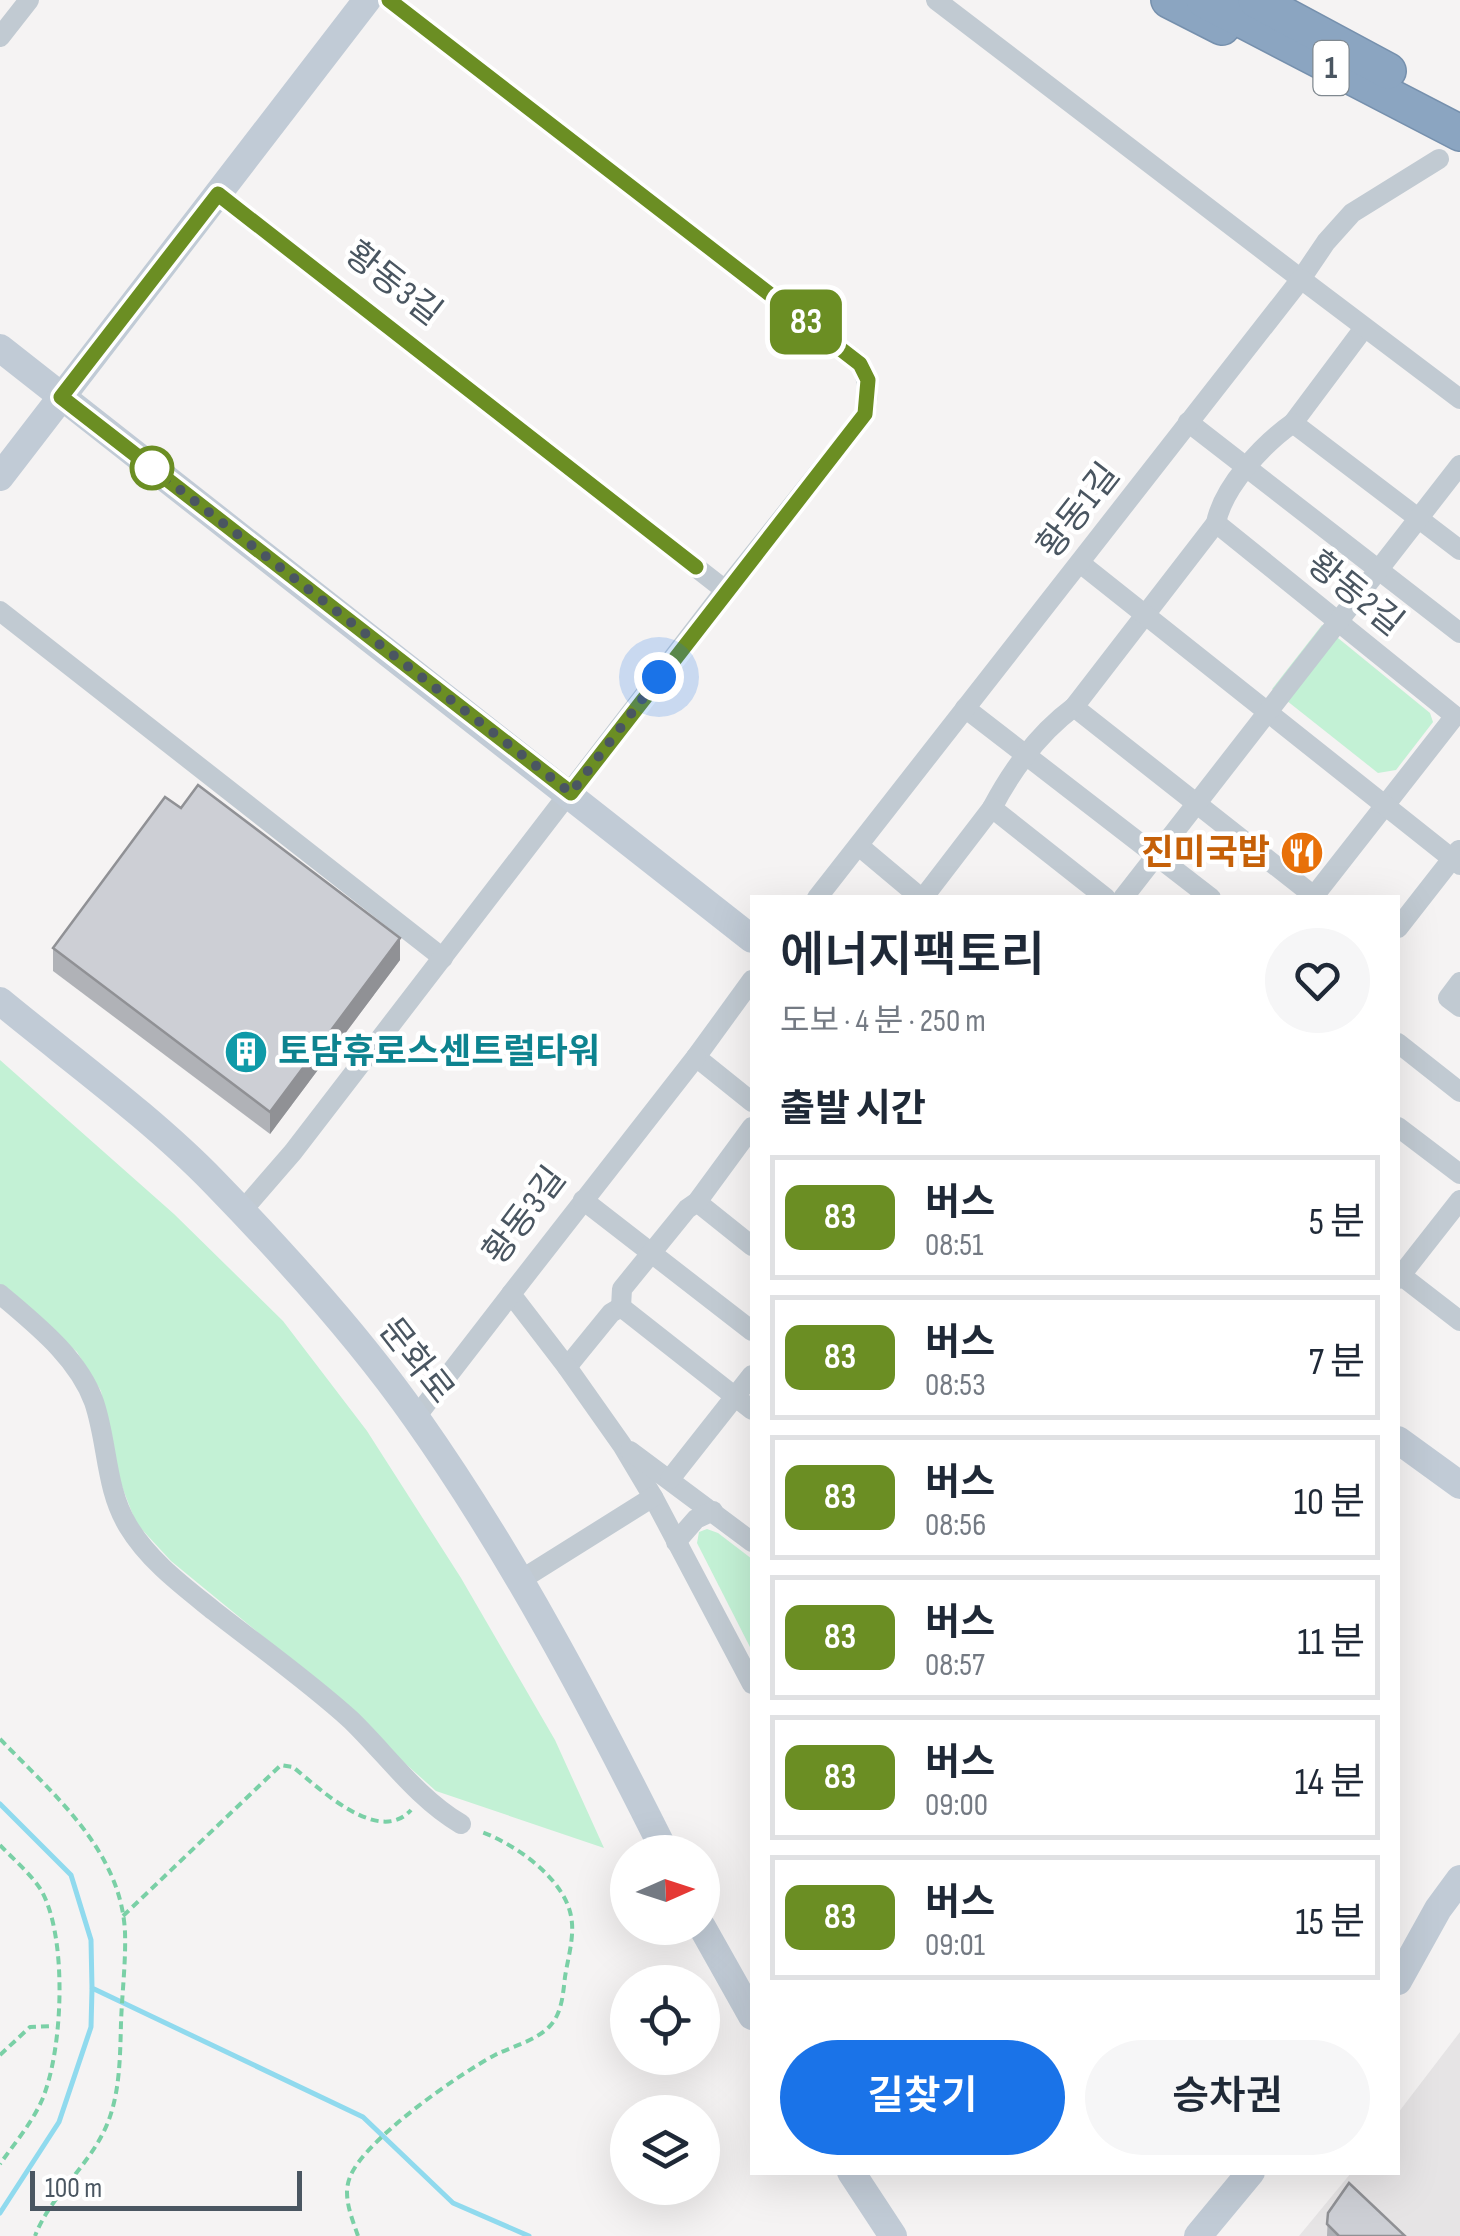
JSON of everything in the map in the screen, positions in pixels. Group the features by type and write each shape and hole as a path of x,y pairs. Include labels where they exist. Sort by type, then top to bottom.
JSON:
{"highway":[{"path":"1170,0 1239,36 1298,51"},
{"name":"1","path":"1204,0 1298,51 1450,146"},
{"name":"1","path":"1256,0 1460,109"}],"street":[{"path":"0,37 29,0"},
{"path":"0,477 367,0"},
{"path":"242,1212 293,1152 865,414 868,380 860,364 389,0"},
{"path":"936,0 1460,399"},
{"name":"황동1길","path":"819,895 1301,279 1338,226 1450,146"},
{"name":"황동3길","path":"218,194 725,590"},
{"path":"924,895 1050,725 1074,707 1216,523 1220,505 1269,440 1293,423 1364,328"},
{"path":"0,348 750,936"},
{"path":"1188,422 1460,633"},
{"path":"1293,423 1460,550"},
{"path":"1125,895 1460,465"},
{"name":"황동2길","path":"1216,523 1458,714 1316,895"},
{"path":"1080,564 1384,806 1457,857 1400,926"},
{"path":"0,612 444,958"},
{"name":"황동2길","path":"1074,707 1311,895"},
{"path":"965,708 1208,895"},
{"path":"992,808 1102,895"},
{"path":"859,846 918,895"},
{"path":"1460,982 1448,998 1460,1008"},
{"name":"황동3길","path":"750,983 511,1294 622,1445 750,1680"},
{"name":"문화로","path":"0,1001 211,1179 318,1297 416,1417 519,1581 656,1835"},
{"path":"1400,1045 1460,1092"},
{"path":"696,1057 750,1100"},
{"path":"1400,1129 1460,1174"},
{"path":"621,1307 622,1289 686,1208 698,1202 750,1130"},
{"path":"583,1200 750,1329"},
{"path":"1400,1274 1460,1200"},
{"path":"698,1202 750,1244"},
{"path":"1400,1277 1460,1320"},
{"path":"0,1294 54,1343 82,1380 94,1402 115,1496 127,1524 146,1550 180,1584 350,1720 441,1813 461,1824"},
{"path":"416,1417 511,1294"},
{"path":"567,1367 611,1313 621,1307"},
{"path":"621,1307 744,1404 670,1479"},
{"path":"1400,1441 1460,1486"},
{"path":"622,1445 750,1540"},
{"path":"519,1581 653,1497"},
{"path":"676,1542 696,1519 713,1511"},
{"path":"1400,1977 1438,1909 1460,1879"},
{"path":"712,1945 750,2012"},
{"path":"853,2175 894,2236"},
{"path":"1198,2236 1249,2175"}],"path":[{"path":"0,1739 82,1827 117,1886 122,1917 122,2015 113,2110 102,2136 35,2236"},
{"path":"122,1917 281,1765 293,1768 356,1814 388,1823 403,1819 424,1796"},
{"path":"358,2236 348,2204 348,2180 375,2144 402,2120 493,2056 545,2031 554,2022 562,2002 572,1932 571,1914 563,1895 502,1839 461,1824"},
{"path":"0,1844 40,1888 59,1944 50,2079 40,2104 0,2164"},
{"path":"0,2055 30,2027 55,2026"}],"shaded area":[{"path":"1460,2032 1460,2236 1299,2236 1349,2175 1400,2175 1400,2110"}],"green space":[{"path":"1322,625 1430,713 1433,722 1396,770 1378,773 1272,689"},
{"path":"0,1060 174,1214 283,1321 367,1431 461,1578 555,1740 604,1848 436,1791 266,1639 171,1561 136,1523 116,1471 101,1391 77,1352 0,1284"},
{"path":"707,1529 718,1533 750,1557 750,1647 697,1543 699,1532"}],"building":[{"name":"토담휴로스센트럴타워","path":"198,785 400,938 270,1112 53,948 165,797 181,808"},
{"path":"1349,2183 1405,2236 1339,2236 1327,2224 1328,2213"}],"waterway":[{"path":"0,1804 71,1875 91,1940 92,1988 363,2117 453,2203 529,2236"},
{"path":"0,2213 59,2122 91,2027 92,1989"}],"bus line":[{"name":"83","path":"389,0 860,364 868,380 865,414 571,793 61,397 218,194 696,567"}],"place":[{"name":"진미국밥","path":"1302,853"},
{"name":"토담휴로스센트럴타워","path":"246,1052"}],"route":[{"path":"152,468 571,793 659,677"}]}
